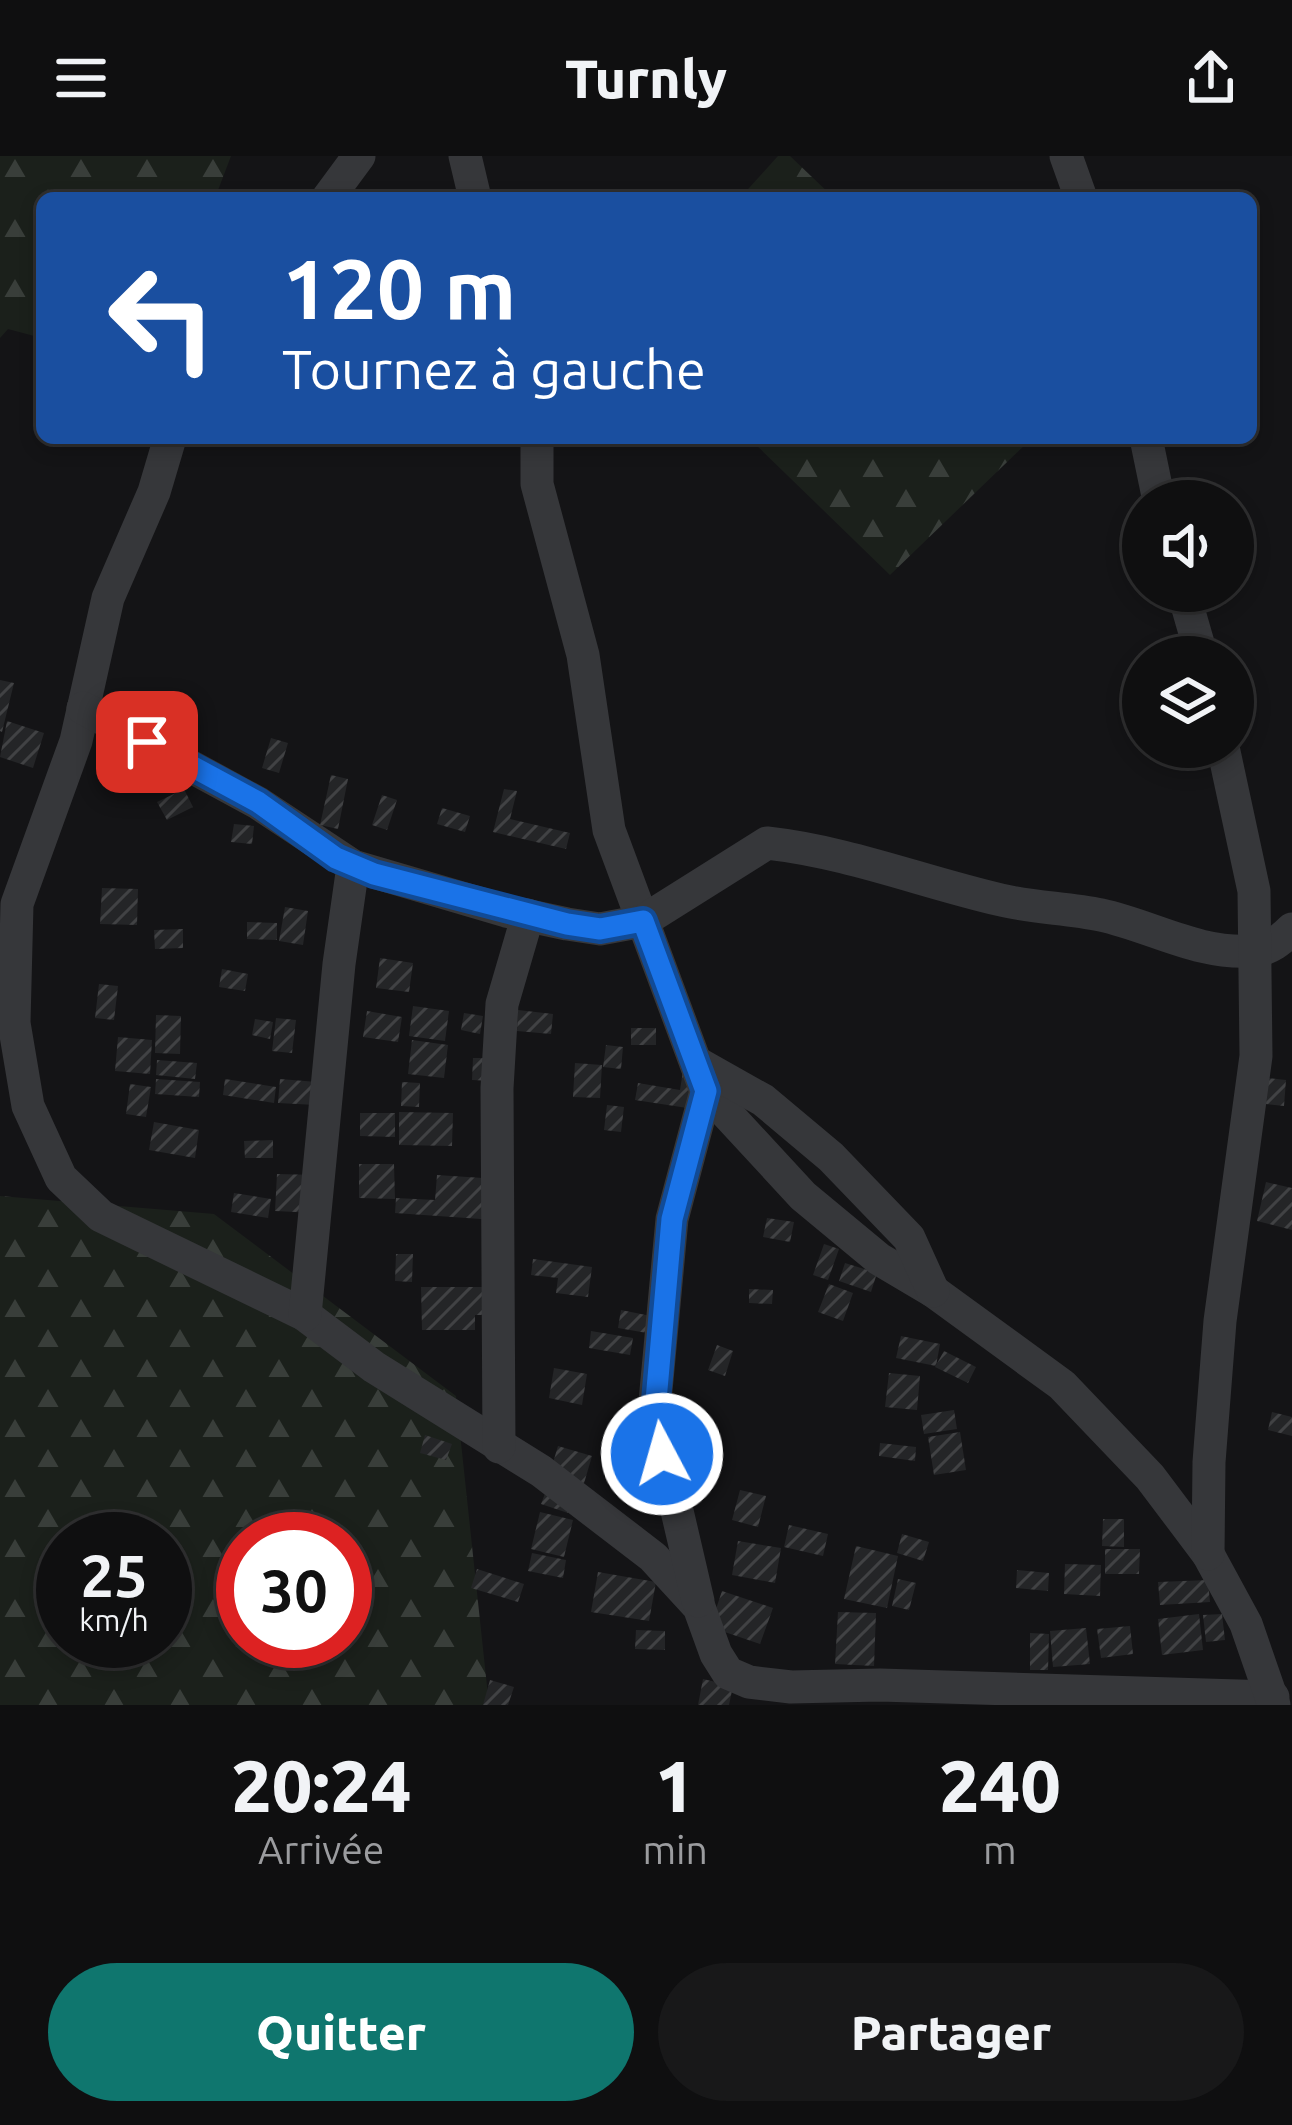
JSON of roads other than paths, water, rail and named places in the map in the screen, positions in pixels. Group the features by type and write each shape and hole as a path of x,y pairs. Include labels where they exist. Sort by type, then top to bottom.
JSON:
{"street":[{"path":"332,192 358,156"},
{"path":"465,156 474,192"},
{"path":"1066,156 1079,192"},
{"path":"168,444 141,525 108,598 76,741 17,904 14,1023 28,1106 61,1178 101,1216 304,1316 374,1367 541,1471 653,1557 699,1607"},
{"path":"537,444 537,484 583,655 609,830 702,1077 815,1206 879,1259 933,1291 1062,1385 1150,1477 1208,1554 1246,1624 1274,1701 880,1684 790,1696 728,1672 716,1654 699,1607 655,1412 672,1219 702,1077"},
{"path":"1147,444 1155,480"},
{"path":"83,708 258,802 353,866 528,915 600,929 643,921 767,844 870,863 1000,900 1099,914 1175,941 1257,952 1279,942 1292,929"},
{"path":"1208,1554 1209,1462 1220,1321 1256,1056 1254,891 1227,768"},
{"path":"304,1316 353,866"},
{"path":"499,1447 496,1088 502,1004 528,915"},
{"path":"702,1077 763,1100 832,1156 910,1238 933,1291"}]}
